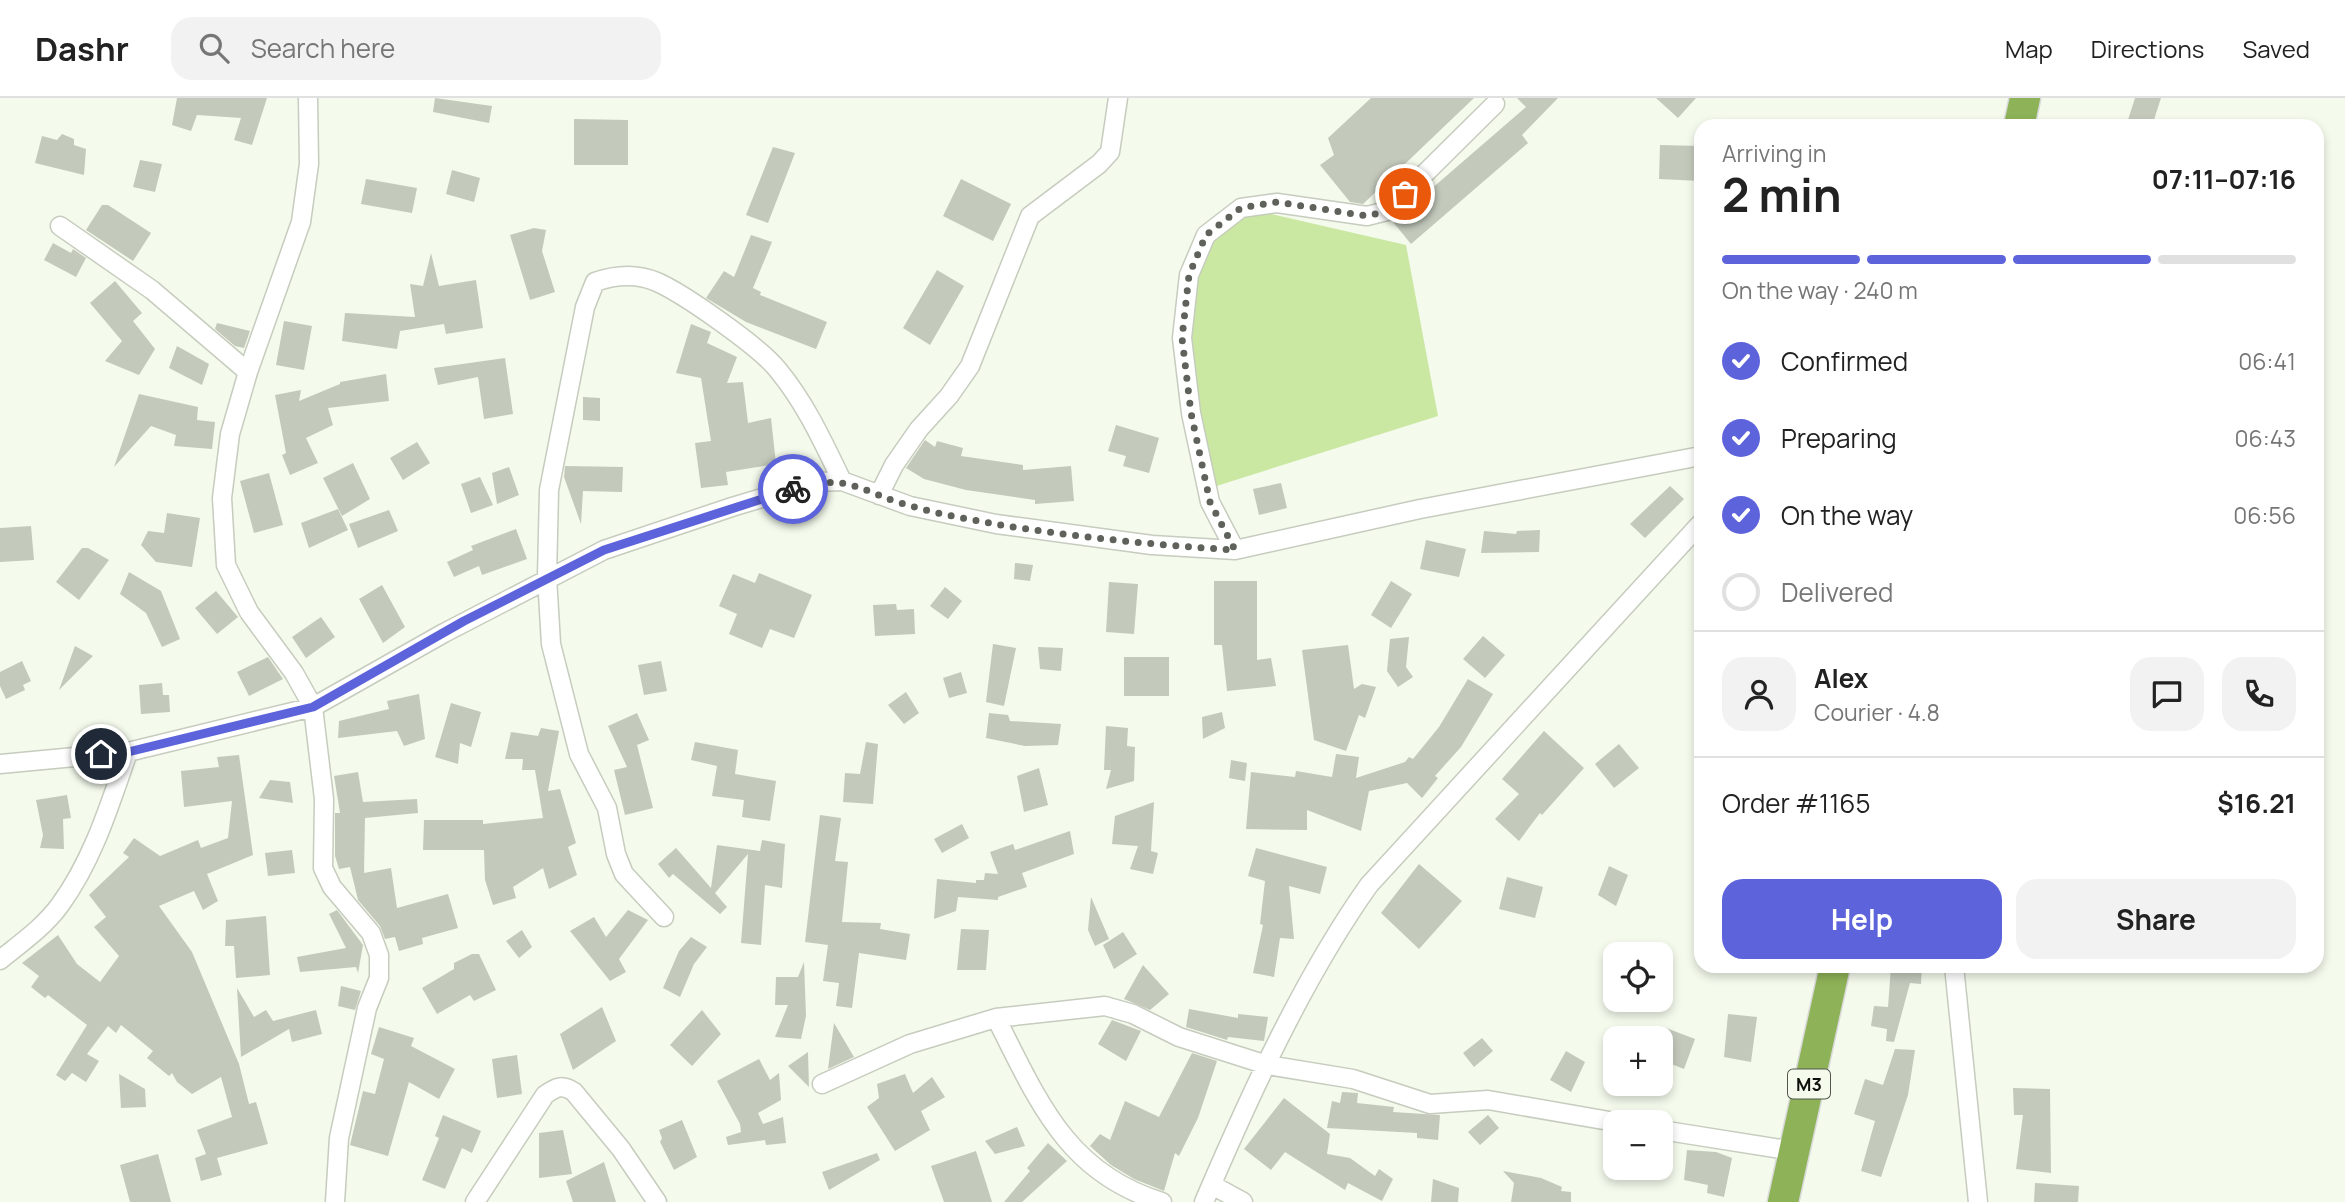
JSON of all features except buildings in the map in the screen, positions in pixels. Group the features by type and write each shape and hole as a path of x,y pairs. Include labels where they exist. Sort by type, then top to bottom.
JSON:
{"highway":[{"path":"2020,119 2025,98"},
{"name":"M3","path":"1783,1202 1833,973"}],"street":[{"path":"308,98 309,164 301,222 248,372 230,434 222,498 226,565 250,612 294,673 313,707 324,799 323,868 332,887 371,933 379,955 379,978 367,1008 339,1139 335,1202"},
{"path":"879,495 894,465 919,429 949,396 970,366 1030,216 1099,164 1110,152 1118,98"},
{"path":"1235,550 1210,502 1191,413 1182,338 1189,275 1206,235 1241,208 1277,202 1367,216 1387,211 1495,104"},
{"path":"60,226 152,290 248,372"},
{"path":"664,916 624,874 615,854 607,808 579,754 551,644 547,577 549,490 585,307 594,282 617,274 656,281 709,314 776,367 806,407 842,481"},
{"path":"0,764 128,752 313,707 547,577 604,550 732,506 815,482 842,481 911,506 996,524 1152,545 1235,550 1420,509 1694,457"},
{"path":"1204,1202 1267,1065 1343,921 1369,885 1694,531"},
{"path":"0,960 39,928 60,904 104,820 128,752"},
{"path":"1955,973 1978,1202"},
{"path":"822,1084 910,1044 996,1018 1105,1006 1133,1014 1179,1037 1267,1065 1353,1079 1430,1104 1488,1100 1603,1120"},
{"path":"996,1018 1034,1092 1066,1142 1102,1176 1162,1202"},
{"path":"475,1202 545,1095 556,1087 566,1087 574,1092 621,1149 657,1202"},
{"path":"1673,1132 1794,1151"},
{"path":"1212,1185 1243,1202"}],"green space":[{"path":"1254,210 1406,245 1438,416 1207,489 1186,326 1206,240"}],"way so far":[{"path":"793,489 815,482 842,481 911,506 996,524 1152,545 1235,550 1210,502 1191,413 1182,338 1189,275 1206,235 1241,208 1277,202 1367,216 1387,211 1405,194"}],"route":[{"path":"101,754 128,752 313,707 464,621 604,550 732,506 793,489"}]}
